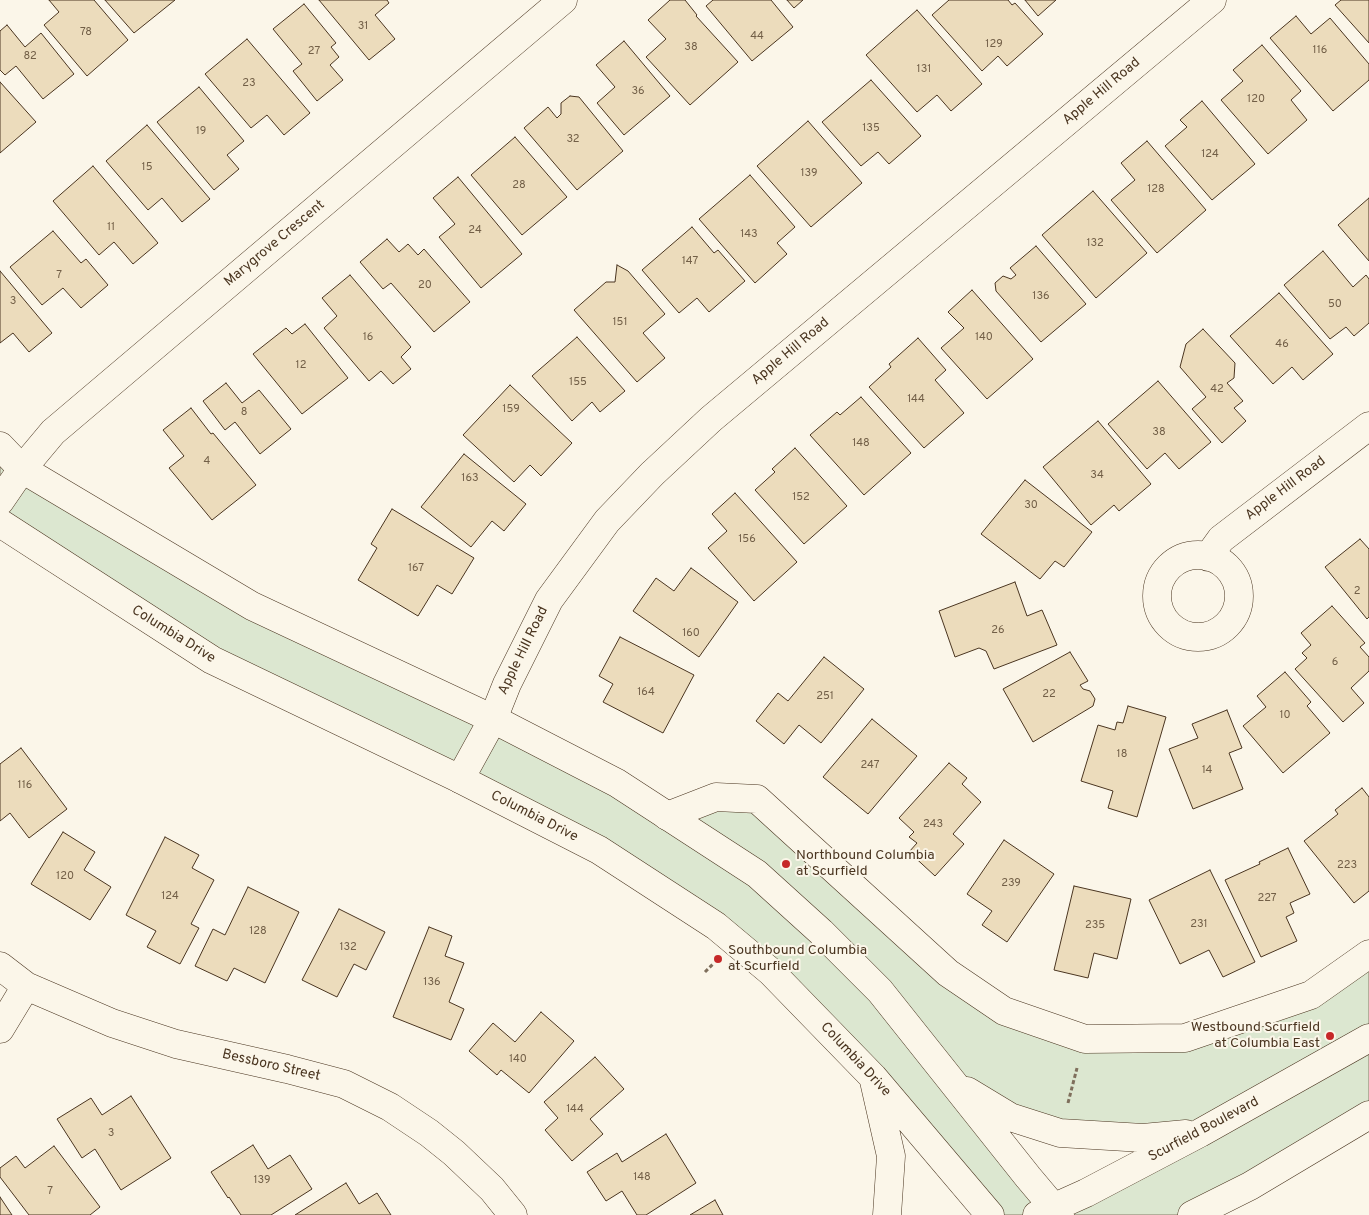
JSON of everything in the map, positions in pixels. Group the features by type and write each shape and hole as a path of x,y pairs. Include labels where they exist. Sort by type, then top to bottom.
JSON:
{"street":[{"name":"Marygrove Crescent","path":"0,502 22,469 53,432 563,0"},
{"name":"Apple Hill Road","path":"460,779 493,719 507,684 549,600 607,521 652,474 719,413 1212,0"},
{"name":"Apple Hill Road","path":"1208,557 1221,539 1369,426"},
{"path":"0,446 22,469 252,606 493,719 617,783 757,874 821,932 880,991 1028,1177 1050,1212"},
{"name":"Columbia Drive","path":"0,523 212,660 460,779 599,850 716,926 771,972 873,1077 990,1215"},
{"path":"667,816 716,797 757,799 948,973 1004,1011 1085,1038 1185,1038 1311,995 1369,954"},
{"name":"Bessboro Street","path":"0,966 26,986 112,1023 176,1044 344,1084 390,1107 429,1133 454,1153 492,1189 514,1215"},
{"path":"0,1029 26,986"},
{"name":"Scurfield Boulevard","path":"1050,1212 1200,1133 1369,1038"},
{"path":"873,1077 891,1156 887,1215"},
{"path":"951,1082 1010,1117 1060,1133 1143,1138 1200,1133"},
{"path":"1192,1215 1250,1186 1369,1115"},
{"path":"1234,1215 1250,1186"}],"path":[{"path":"1067,1108 1085,1038"}],"green space":[{"path":"0,446 22,469 667,816 757,799 948,973 1085,1039 1185,1038 1369,954 1369,1115 1192,1215 990,1215 716,926 212,660 0,523","holes":["953,1083 1060,1133 1199,1134 1054,1207"]}],"building":[{"path":"49,0 94,0 128,40 87,76 44,25 59,12"},
{"path":"105,0 175,0 134,33"},
{"path":"319,0 387,0 389,3 375,15 395,39 369,60"},
{"path":"670,0 685,0 696,16 738,62 690,105 646,57 666,39 648,20"},
{"path":"713,0 771,0 793,27 752,61 706,6"},
{"path":"787,0 803,0 794,8"},
{"path":"949,0 1008,0 1012,5 1015,3 1043,34 1007,66 998,56 982,71 932,15"},
{"path":"1025,0 1056,0 1038,16"},
{"path":"1341,0 1369,0 1369,43 1335,5"},
{"path":"304,4 336,43 331,47 339,57 330,65 343,80 317,101 293,71 302,64 273,29"},
{"path":"917,10 982,84 951,111 937,95 917,112 866,55"},
{"path":"1296,16 1311,34 1330,18 1369,64 1369,80 1333,111 1270,38"},
{"path":"7,25 25,47 41,33 74,74 43,99 16,66 5,75 0,70 0,31"},
{"path":"247,39 310,113 284,135 267,115 251,128 205,74"},
{"path":"624,41 670,96 624,135 597,103 615,87 596,65"},
{"path":"1262,45 1301,91 1291,100 1307,120 1268,154 1221,100 1243,81 1233,70"},
{"path":"871,80 921,136 889,164 878,152 861,166 822,122"},
{"path":"0,82 36,122 0,153"},
{"path":"199,87 244,141 227,155 239,169 214,190 157,122"},
{"path":"570,96 579,97 623,151 577,190 524,128 548,107 557,118 561,114 561,103"},
{"path":"1202,101 1255,164 1212,200 1165,146 1187,127 1180,120"},
{"path":"808,121 862,183 811,227 757,166"},
{"path":"147,125 210,199 182,222 162,198 148,210 106,161"},
{"path":"515,137 567,197 522,235 471,175"},
{"path":"1147,141 1206,210 1157,253 1111,200 1135,180 1121,163"},
{"path":"93,166 158,243 133,264 114,242 99,255 53,201"},
{"path":"750,175 795,227 777,243 787,254 755,283 699,219"},
{"path":"458,177 522,254 481,288 439,237 455,224 433,198"},
{"path":"1093,191 1147,253 1096,298 1042,235"},
{"path":"1369,198 1369,261 1338,225"},
{"path":"692,227 714,253 718,250 745,281 709,312 697,298 679,313 642,270"},
{"path":"53,231 81,263 86,259 108,285 81,308 63,288 42,305 10,267"},
{"path":"387,239 399,252 408,244 418,255 424,249 470,302 434,332 391,283 383,289 360,262"},
{"path":"1036,246 1086,304 1041,342 996,291 995,283 1003,276 1011,279 1016,275 1010,268"},
{"path":"1323,251 1353,287 1366,275 1369,279 1369,323 1354,336 1346,327 1330,339 1284,285"},
{"path":"617,265 628,271 665,314 643,333 665,358 637,382 574,310 606,282 615,282"},
{"path":"0,271 52,333 29,352 13,333 0,343"},
{"path":"350,275 411,347 401,357 411,369 393,384 381,371 369,381 324,328 337,316 322,298"},
{"path":"972,290 1033,359 987,399 941,348 964,328 948,312"},
{"path":"1279,293 1333,354 1303,380 1292,367 1273,384 1230,336"},
{"path":"305,324 348,378 302,414 253,354 286,328 292,334"},
{"path":"1203,329 1235,363 1234,378 1227,383 1243,401 1234,408 1246,421 1222,443 1192,409 1206,397 1180,367 1186,344"},
{"path":"577,337 625,391 600,412 592,402 572,421 532,376"},
{"path":"918,338 946,370 935,380 964,413 924,448 869,387 891,367 889,364"},
{"path":"1158,381 1211,442 1179,469 1165,453 1147,469 1108,424"},
{"path":"226,383 242,403 259,390 291,429 260,454 235,422 225,430 203,401"},
{"path":"510,385 572,443 541,476 530,465 514,482 463,435"},
{"path":"861,397 911,453 864,495 810,435 837,412 840,415"},
{"path":"191,408 256,485 212,520 169,468 184,456 163,430"},
{"path":"1098,421 1151,484 1119,511 1114,505 1091,525 1043,467"},
{"path":"795,448 847,506 804,544 755,490 775,472 772,469"},
{"path":"464,454 526,504 504,531 492,521 471,547 421,507"},
{"path":"1025,480 1092,532 1064,567 1055,561 1040,579 981,534"},
{"path":"735,493 797,562 754,601 708,548 727,531 712,514"},
{"path":"392,509 474,558 452,594 437,585 418,616 358,580 377,548 371,544"},
{"path":"1360,539 1369,549 1369,617 1367,619 1325,567"},
{"path":"691,568 738,602 699,657 633,611 656,578 674,591"},
{"path":"1015,582 1027,616 1042,610 1057,645 994,669 986,651 979,648 955,657 939,611"},
{"path":"1332,606 1365,643 1360,647 1369,657 1369,671 1351,688 1364,703 1343,722 1295,669 1307,658 1302,653 1311,645 1301,633"},
{"path":"620,637 694,675 663,733 603,702 613,684 599,676"},
{"path":"1070,652 1088,681 1080,685 1083,689 1090,691 1095,699 1093,706 1033,742 1003,689"},
{"path":"824,657 864,689 821,743 799,725 784,744 756,721 778,693 788,701"},
{"path":"1285,672 1311,702 1307,706 1330,733 1283,773 1243,726 1266,707 1257,696"},
{"path":"1128,706 1166,717 1137,817 1108,808 1113,791 1081,781 1098,725 1115,730 1117,722 1123,723"},
{"path":"1227,710 1242,748 1229,753 1243,789 1193,809 1169,749 1198,738 1192,724"},
{"path":"872,719 917,756 868,814 823,777"},
{"path":"21,748 67,809 29,838 10,813 0,821 0,764"},
{"path":"949,763 967,778 962,784 981,802 953,834 964,844 935,876 909,852 917,843 909,837 914,832 899,818"},
{"path":"1362,788 1369,797 1369,891 1354,903 1304,841 1338,814 1335,810"},
{"path":"63,832 95,852 84,870 111,887 90,920 31,884"},
{"path":"165,837 199,855 192,868 214,880 191,924 199,928 180,964 147,947 156,931 126,915"},
{"path":"1004,840 1054,874 1007,942 982,925 992,911 967,894"},
{"path":"1288,848 1310,894 1290,903 1294,913 1286,917 1297,941 1261,957 1225,880 1260,864 1259,862"},
{"path":"1210,870 1255,962 1223,977 1209,950 1180,964 1149,900"},
{"path":"1074,886 1131,899 1117,959 1094,953 1088,978 1054,970"},
{"path":"248,887 299,912 265,983 234,968 227,981 195,966 213,929 225,935"},
{"path":"339,909 385,932 366,970 354,964 337,997 302,980"},
{"path":"429,927 452,936 445,956 464,963 449,1002 464,1009 451,1040 393,1017"},
{"path":"541,1012 574,1041 529,1093 501,1070 497,1075 469,1051 493,1023 515,1042"},
{"path":"595,1057 624,1089 590,1119 603,1134 572,1161 545,1130 558,1118 544,1102"},
{"path":"131,1096 171,1158 121,1190 95,1149 82,1158 57,1119 91,1098 102,1115"},
{"path":"666,1134 696,1183 646,1215 637,1215 622,1191 606,1201 587,1172 617,1153 622,1162"},
{"path":"253,1145 268,1169 290,1155 312,1189 271,1215 241,1215 211,1172"},
{"path":"54,1146 100,1207 90,1215 29,1215 0,1177 0,1168 16,1156 25,1168"},
{"path":"346,1183 359,1204 377,1193 391,1215 295,1215"},
{"path":"0,1197 12,1215 0,1215"},
{"path":"715,1200 723,1215 690,1215"}],"place":[{"name":"Northbound Columbia at Scurfield","path":"786,864"},
{"name":"Southbound Columbia at Scurfield","path":"718,959"},
{"name":"Westbound Scurfield at Columbia East","path":"1330,1036"}]}
